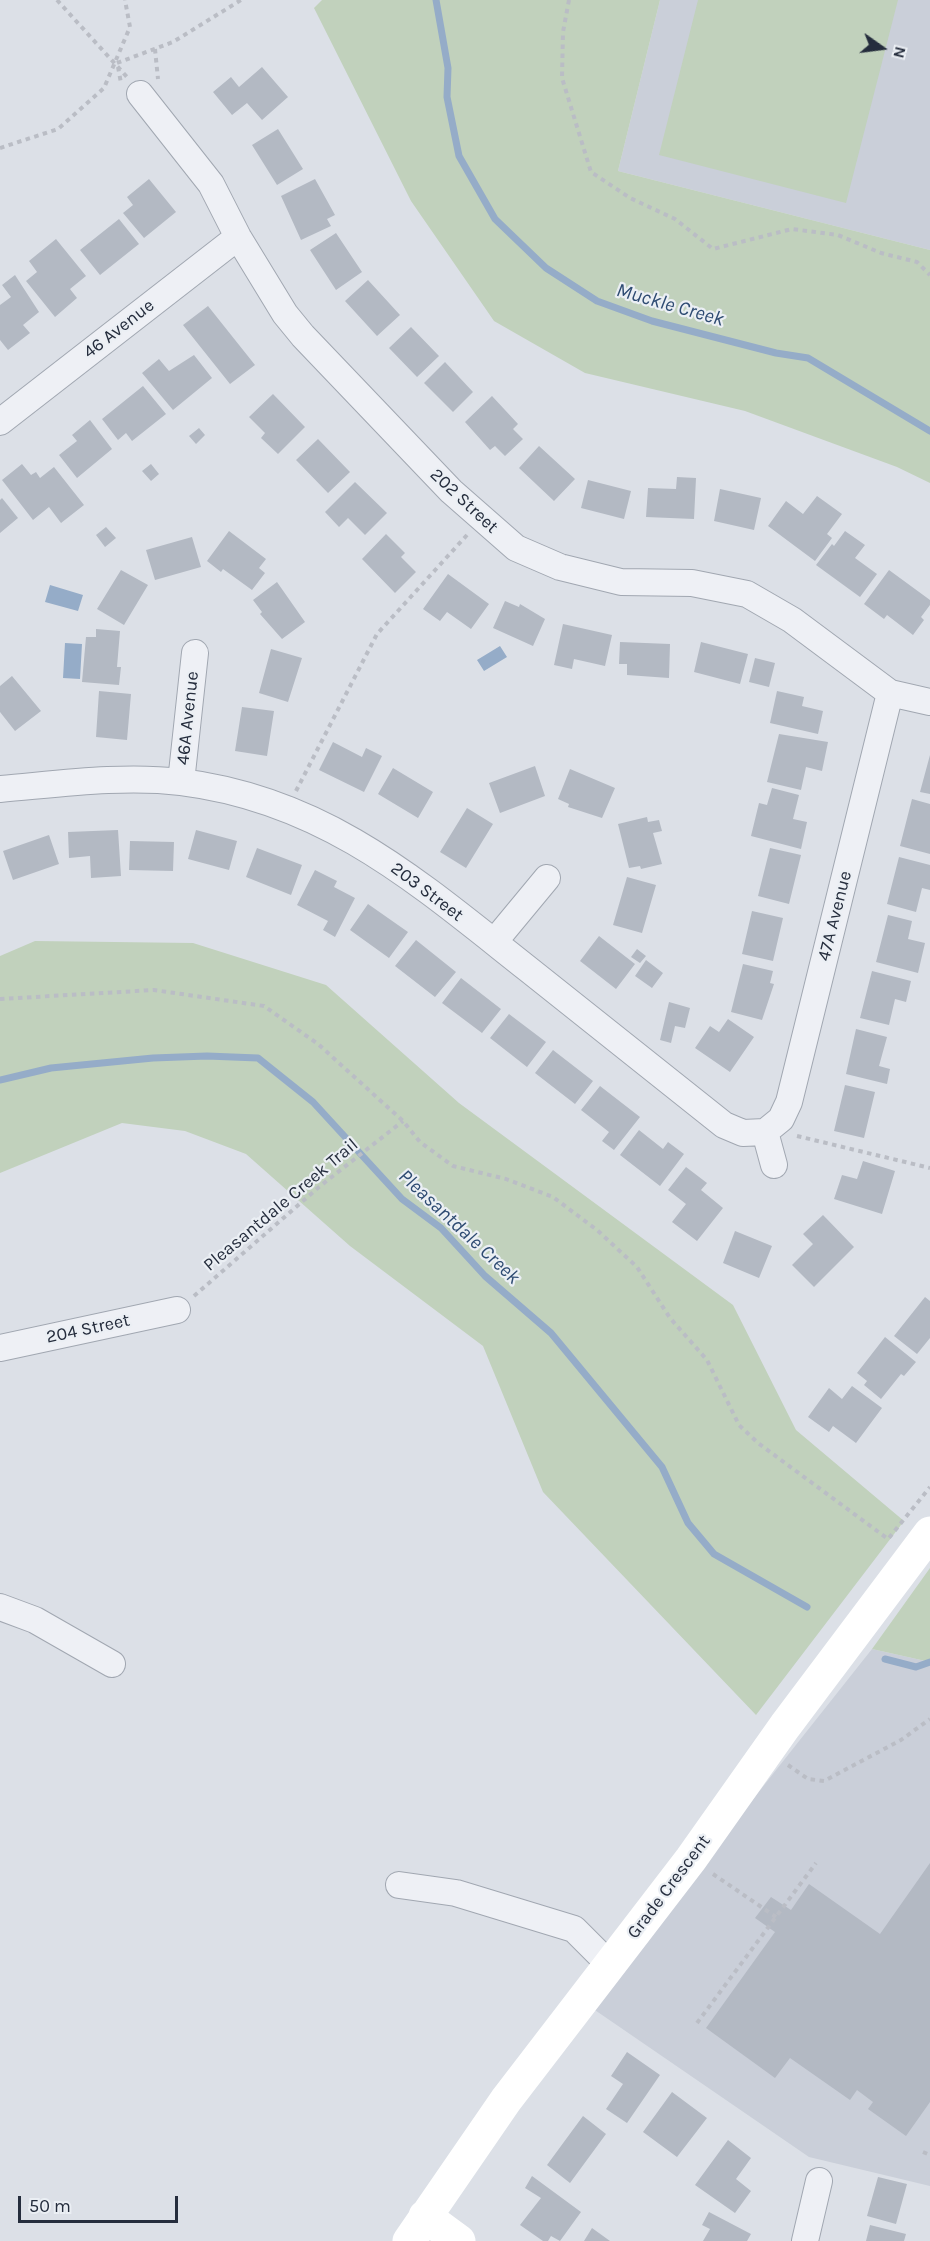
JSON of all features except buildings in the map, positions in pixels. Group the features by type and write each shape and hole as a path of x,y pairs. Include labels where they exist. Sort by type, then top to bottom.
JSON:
{"street":[{"name":"202 Street","path":"149,88 197,164 285,314 315,350 451,491 516,548 560,567 621,582 692,583 747,594 792,620 890,693 930,702"},
{"name":"46 Avenue","path":"0,422 238,237"},
{"name":"46A Avenue","path":"181,782 195,653"},
{"name":"47A Avenue","path":"765,1132 781,1119 789,1102 890,693"},
{"name":"203 Street","path":"0,789 123,781 181,782 275,804 329,826 380,855 494,942 724,1125 743,1133 765,1132"},
{"path":"494,942 547,878"},
{"path":"765,1132 774,1165"},
{"name":"204 Street","path":"0,1348 177,1310"},
{"name":"Grade Crescent","path":"417,2229 506,2100 691,1859 782,1729 930,1533"},
{"path":"0,1607 34,1620 112,1664"},
{"path":"399,1885 456,1893 574,1929 610,1965"},
{"path":"804,2241 819,2181"},
{"path":"417,2229 459,2241"}],"path":[{"path":"57,0 117,63"},
{"path":"0,148 58,129 104,87 117,63 130,27 125,0"},
{"path":"117,63 172,42 241,0"},
{"path":"569,0 563,32 562,78 591,172 630,198 675,219 713,249 792,229 838,235 881,253 917,262 930,275"},
{"path":"149,88 155,49"},
{"path":"294,794 377,634 468,534"},
{"path":"0,999 59,998 154,990 264,1006 318,1044 403,1121 420,1142 453,1166 506,1179 553,1197 597,1230 638,1267 670,1318 707,1360 739,1425 767,1449 888,1539 930,1487"},
{"name":"Pleasantdale Creek Trail","path":"177,1310 319,1187 403,1121"},
{"path":"765,1132 807,1137 930,1168"},
{"path":"786,1764 808,1779 824,1781 901,1740 930,1719"},
{"path":"697,2023 816,1863"},
{"path":"708,1870 776,1917"},
{"path":"923,2152 930,2155"}],"shaded area":[{"path":"660,0 930,0 930,250 618,171"},
{"path":"872,1649 930,1662 930,2186 809,2157 589,2006"}],"green space":[{"path":"322,0 660,0 618,171 930,250 930,483 897,467 745,411 585,373 494,321 411,201 314,8"},
{"path":"698,0 898,0 846,203 659,155"},
{"path":"35,941 193,943 326,985 459,1103 733,1305 796,1430 904,1521 756,1715 543,1492 483,1346 350,1246 246,1154 185,1131 122,1123 0,1173 0,956"},
{"path":"930,1568 930,1662 872,1649"}],"water":[{"path":"50,585 83,595 78,611 45,602"},
{"path":"65,643 82,644 80,679 63,678"},
{"path":"500,646 507,657 484,671 477,660"}],"waterway":[{"name":"Muckle Creek","path":"436,0 448,68 447,97 459,156 495,219 546,268 597,301 652,321 776,353 808,358 930,431"},
{"name":"Pleasantdale Creek","path":"0,1080 51,1068 153,1058 207,1056 258,1058 313,1102 402,1199 441,1228 485,1276 551,1333 662,1467 688,1523 714,1554 807,1607"},
{"name":"Pleasantdale Creek","path":"885,1659 916,1667 930,1662"}]}
